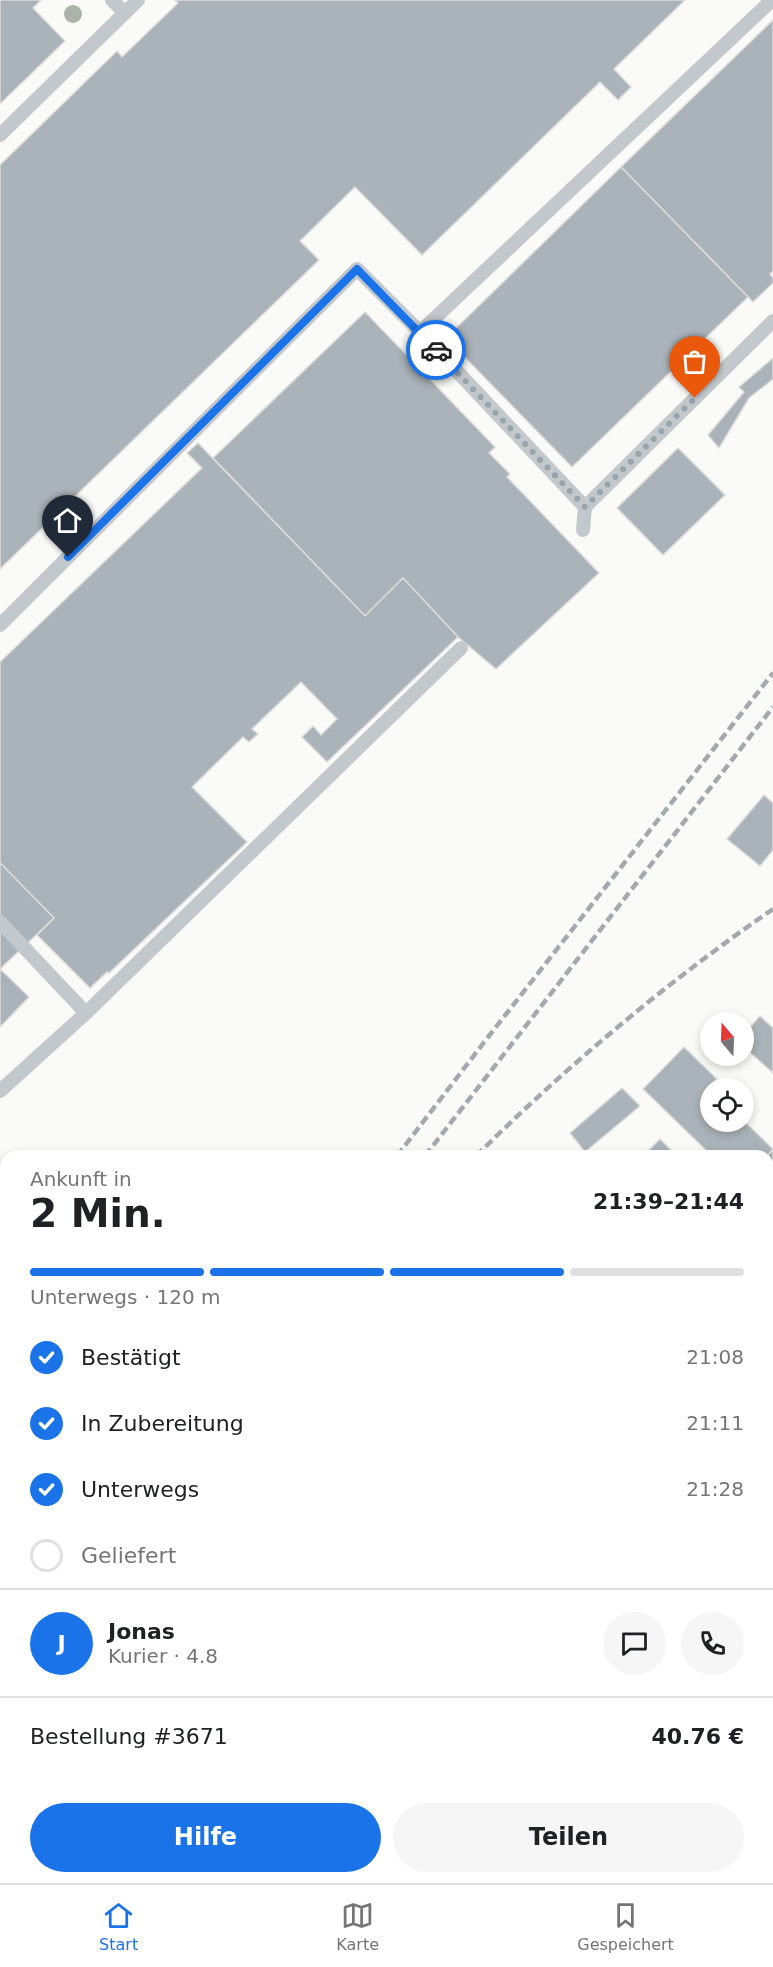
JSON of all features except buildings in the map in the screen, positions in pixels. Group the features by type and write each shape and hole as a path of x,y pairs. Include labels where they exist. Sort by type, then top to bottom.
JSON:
{"lane":[{"path":"112,0 124,13"},
{"path":"0,135 138,0"},
{"path":"420,332 772,0"},
{"path":"0,625 357,269 420,332 585,507"},
{"path":"583,530 585,507 773,321"},
{"path":"0,1091 86,1013 461,648"},
{"path":"0,922 86,1013"}],"railway":[{"path":"402,1150 773,673"},
{"path":"430,1150 773,707"},
{"path":"482,1150 619,1026 773,909"}],"way so far":[{"path":"436,350 585,507 695,398"}],"route":[{"path":"68,557 357,269 436,350"}]}
